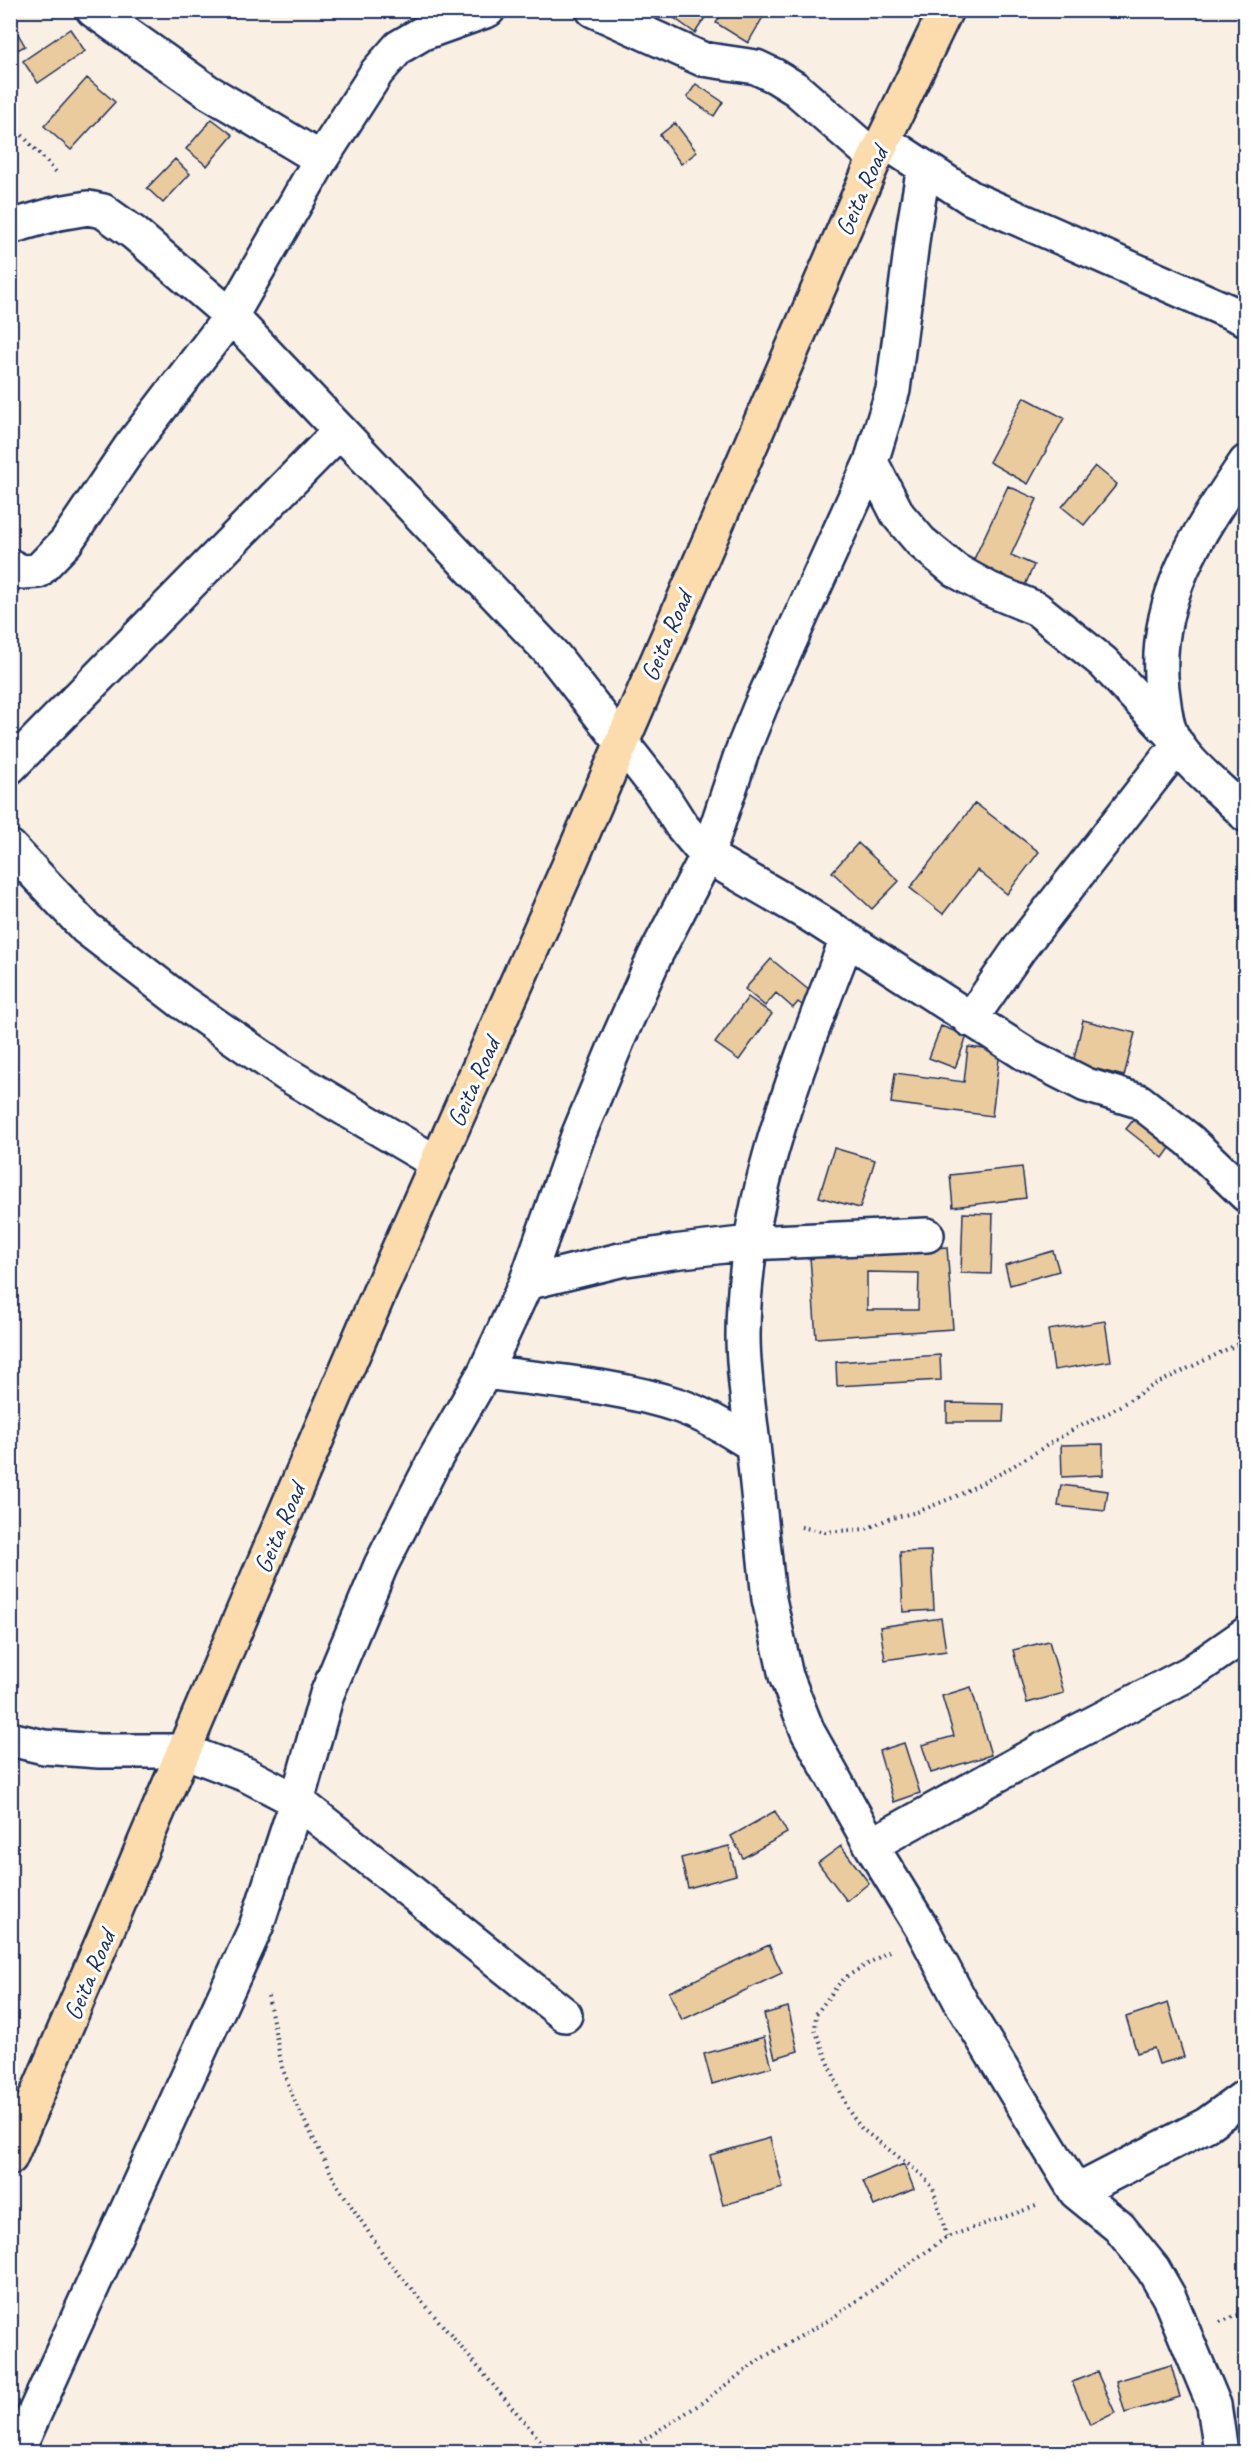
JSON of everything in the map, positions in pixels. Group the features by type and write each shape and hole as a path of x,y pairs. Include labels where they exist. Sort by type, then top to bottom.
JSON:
{"highway":[{"name":"Geita Road","path":"10,2158 621,740 879,149 946,10"}],"street":[{"path":"93,10 207,91 321,159"},
{"path":"10,566 22,572 38,571 66,542 131,446 231,316 321,159 377,72 399,47 423,33 488,10"},
{"path":"593,10 702,58 756,67 775,75 879,149 924,167 971,198 1245,319"},
{"path":"17,2452 256,1927 297,1801 327,1694 381,1565 435,1460 485,1372 526,1283 578,1136 619,1037 655,956 707,856 734,773 757,714 871,462 893,390 924,167"},
{"path":"10,227 59,213 88,208 103,211 135,233 231,316 554,656 621,740 658,789 681,825 707,856 847,939 970,1020 1067,1076 1140,1101 1189,1140 1245,1195"},
{"path":"10,767 340,431"},
{"path":"871,462 898,515 921,542 955,570 989,589 1037,609 1103,662 1245,815"},
{"path":"970,1020 1020,948 1174,739 1159,667 1164,622 1180,572 1199,532 1245,462"},
{"path":"10,848 86,928 182,1002 286,1074 437,1163"},
{"path":"847,939 769,1152 750,1243 743,1336 769,1599 786,1676 808,1732 871,1845 924,1930 962,2004 1076,2192 1119,2227 1153,2269 1169,2297 1214,2405 1221,2452"},
{"path":"526,1283 620,1260 750,1243 927,1235"},
{"path":"485,1372 641,1395 682,1407 729,1430 753,1445"},
{"path":"871,1845 1044,1749 1190,1673 1245,1634"},
{"path":"10,1739 44,1747 99,1751 184,1751 247,1774 297,1801 565,2015"},
{"path":"1076,2192 1206,2125 1245,2096"}],"path":[{"path":"10,122 88,208"},
{"path":"760,1500 789,1524 825,1532 866,1529 888,1519 917,1512 957,1496 1005,1471 1074,1429 1110,1412 1152,1386 1245,1340"},
{"path":"924,1930 846,1977 816,2014 815,2030 848,2110 862,2129 922,2175 933,2188 947,2238"},
{"path":"268,1994 282,2067 294,2100 336,2183 387,2260 550,2452"},
{"path":"625,2452 700,2404 762,2358 831,2319 947,2238 1076,2192"}],"building":[{"path":"663,10 710,10 695,33"},
{"path":"724,10 767,10 748,43 716,23"},
{"path":"10,20 25,46 10,54"},
{"path":"70,29 85,51 38,83 23,61"},
{"path":"87,78 115,102 71,150 44,126"},
{"path":"696,84 723,102 714,116 687,97"},
{"path":"212,119 233,135 207,166 186,149"},
{"path":"675,123 697,152 681,164 660,135"},
{"path":"175,159 190,174 163,203 147,188"},
{"path":"1024,397 1064,418 1028,484 989,462"},
{"path":"1095,466 1117,484 1084,525 1062,507"},
{"path":"1008,486 1037,499 1011,555 1034,565 1021,594 969,570"},
{"path":"975,803 1039,852 1007,894 977,870 943,914 910,888"},
{"path":"858,843 899,881 872,909 832,872"},
{"path":"771,959 816,996 806,1008 798,1002 793,1008 776,993 765,1006 745,989"},
{"path":"748,997 772,1014 739,1060 715,1043"},
{"path":"1083,1020 1135,1033 1124,1076 1073,1063"},
{"path":"941,1026 967,1036 955,1068 929,1058"},
{"path":"968,1047 1000,1051 992,1116 891,1103 895,1073 964,1082"},
{"path":"1139,1113 1175,1141 1163,1158 1126,1129"},
{"path":"834,1148 875,1160 860,1208 819,1197"},
{"path":"1022,1167 1026,1198 953,1207 950,1175"},
{"path":"963,1213 993,1214 991,1274 961,1273"},
{"path":"947,1247 953,1329 816,1338 810,1257","holes":["867,1272 919,1273 918,1310 867,1310"]},
{"path":"1053,1251 1059,1271 1010,1285 1005,1265"},
{"path":"1105,1321 1111,1361 1054,1370 1048,1330"},
{"path":"940,1355 941,1380 837,1386 836,1362"},
{"path":"947,1403 1004,1404 1003,1422 947,1422"},
{"path":"1103,1444 1103,1475 1062,1477 1061,1445"},
{"path":"1061,1485 1108,1491 1105,1511 1058,1506"},
{"path":"931,1551 934,1610 903,1612 900,1552"},
{"path":"941,1618 946,1651 885,1660 880,1627"},
{"path":"1049,1641 1064,1693 1027,1703 1013,1650"},
{"path":"971,1687 991,1755 931,1773 922,1745 954,1736 942,1696"},
{"path":"904,1743 920,1793 894,1802 879,1751"},
{"path":"775,1811 787,1833 743,1858 731,1836"},
{"path":"729,1846 736,1875 688,1888 681,1858"},
{"path":"841,1846 869,1883 847,1901 818,1863"},
{"path":"769,1945 782,1973 682,2020 669,1992"},
{"path":"1168,2003 1184,2057 1159,2064 1154,2048 1137,2053 1126,2017"},
{"path":"788,2007 798,2051 775,2058 764,2014"},
{"path":"764,2037 772,2067 712,2084 704,2054"},
{"path":"770,2138 783,2188 723,2205 710,2155"},
{"path":"904,2164 914,2189 874,2206 863,2181"},
{"path":"1171,2365 1180,2397 1125,2413 1116,2381"},
{"path":"1097,2372 1115,2413 1090,2425 1072,2382"}]}
